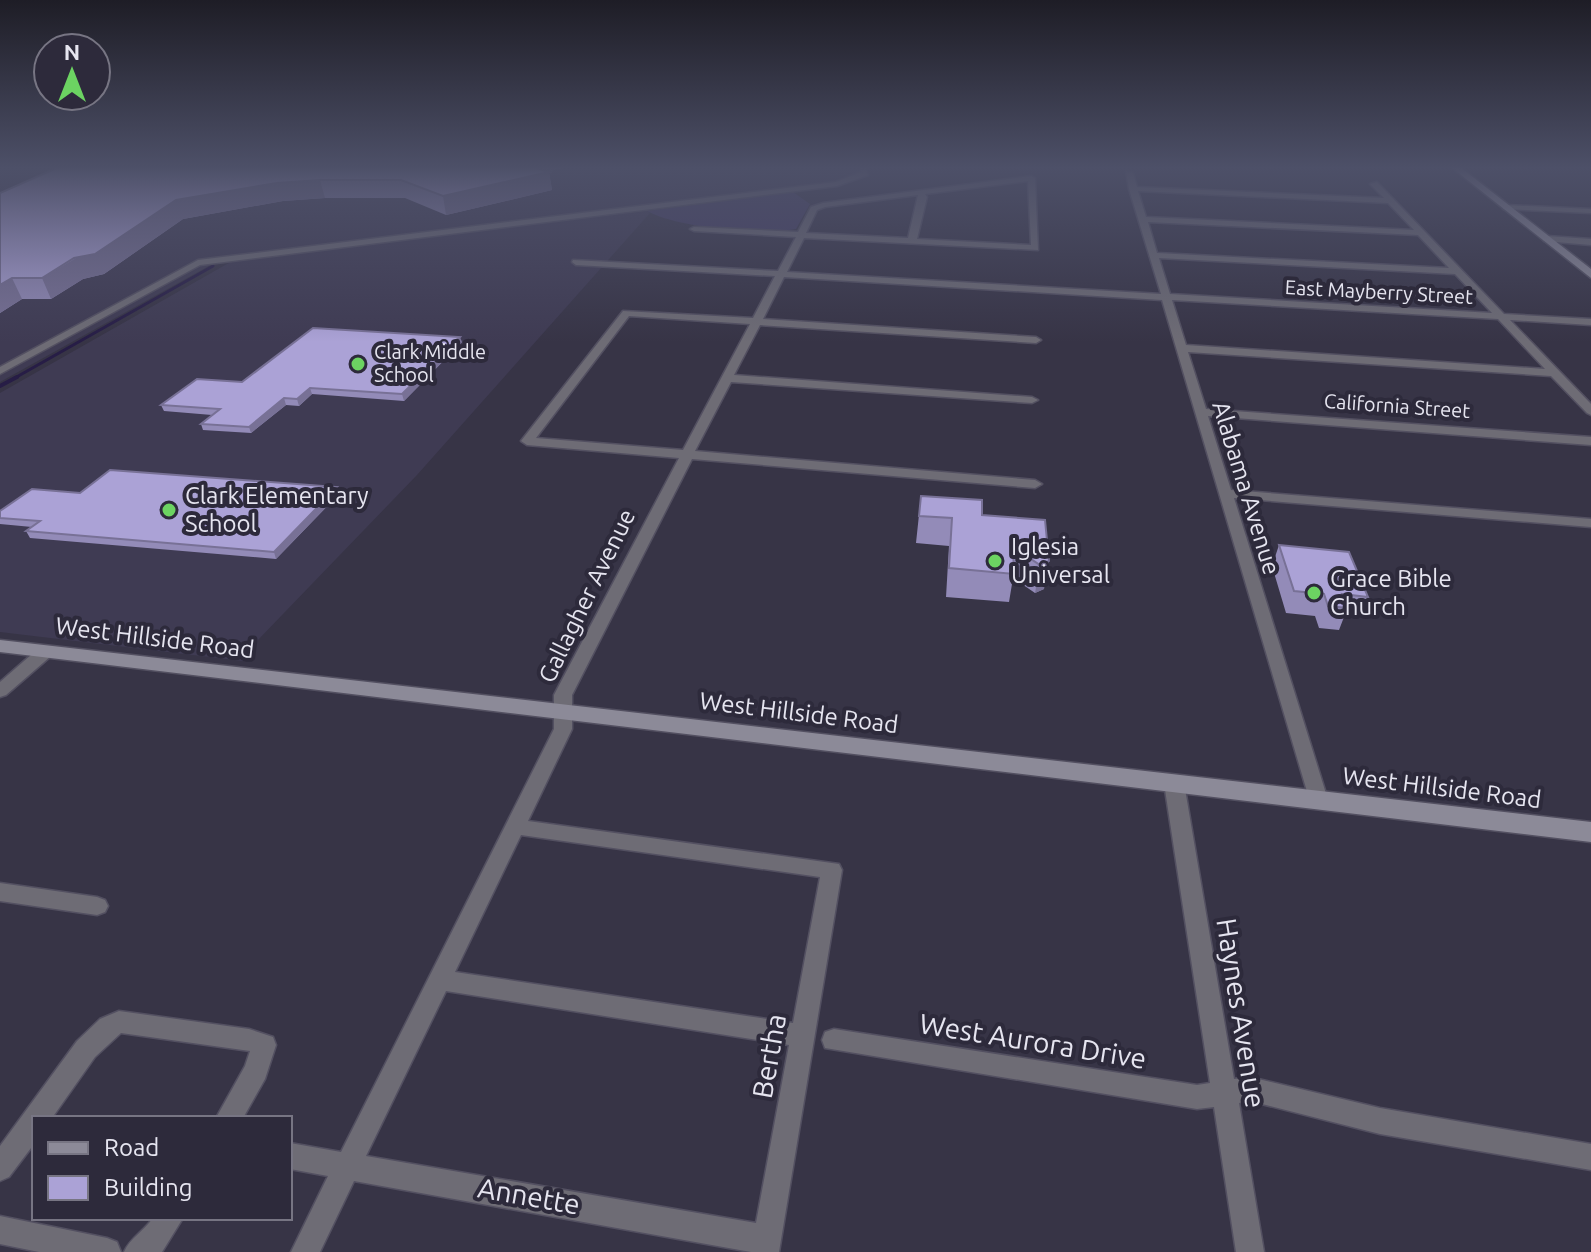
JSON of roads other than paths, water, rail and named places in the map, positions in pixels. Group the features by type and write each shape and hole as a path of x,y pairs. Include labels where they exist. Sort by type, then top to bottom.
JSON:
{"street":[{"path":"0,371 198,263 502,225"},
{"name":"Gallagher Avenue","path":"305,1252 563,729 563,695 806,225"},
{"path":"694,229 912,241 916,225"},
{"name":"Gallagher Avenue","path":"912,241 1035,248 1034,225"},
{"name":"Alabama Avenue","path":"1144,225 1318,800"},
{"path":"1270,225 1421,233"},
{"path":"1414,225 1591,411"},
{"path":"1530,225 1591,275"},
{"path":"1547,239 1591,242"},
{"path":"1153,255 1457,271"},
{"name":"East Mayberry Street","path":"576,262 1591,322"},
{"path":"1035,484 527,441 626,313 1036,340"},
{"path":"1181,348 1555,373"},
{"path":"727,378 1032,400"},
{"name":"California Street","path":"1200,412 1591,441"},
{"path":"1224,493 1591,523"},
{"name":"West Hillside Road","path":"0,646 1591,832"},
{"path":"0,691 45,652"},
{"name":"Haynes Avenue","path":"1174,783 1250,1252"},
{"name":"Bertha","path":"515,827 832,870 766,1245"},
{"path":"0,892 97,906"},
{"path":"440,980 803,1036"},
{"path":"39,1116 97,1037 119,1022 249,1040 264,1045 256,1071 230,1116"},
{"name":"West Aurora Drive","path":"834,1040 1197,1097 1250,1089 1380,1121 1591,1157"},
{"path":"0,1168 32,1125"},
{"name":"Annette","path":"292,1156 349,1164 766,1245"},
{"path":"138,1252 154,1241 168,1220"},
{"path":"0,1230 107,1252"}],"waterway":[{"path":"13,379 213,266"},
{"path":"0,386 17,377"}],"place":[{"name":"Clark Middle School","path":"358,364"},
{"name":"Clark Elementary School","path":"169,510"},
{"name":"Iglesia Universal","path":"995,561"},
{"name":"Grace Bible Church","path":"1314,593"}]}
